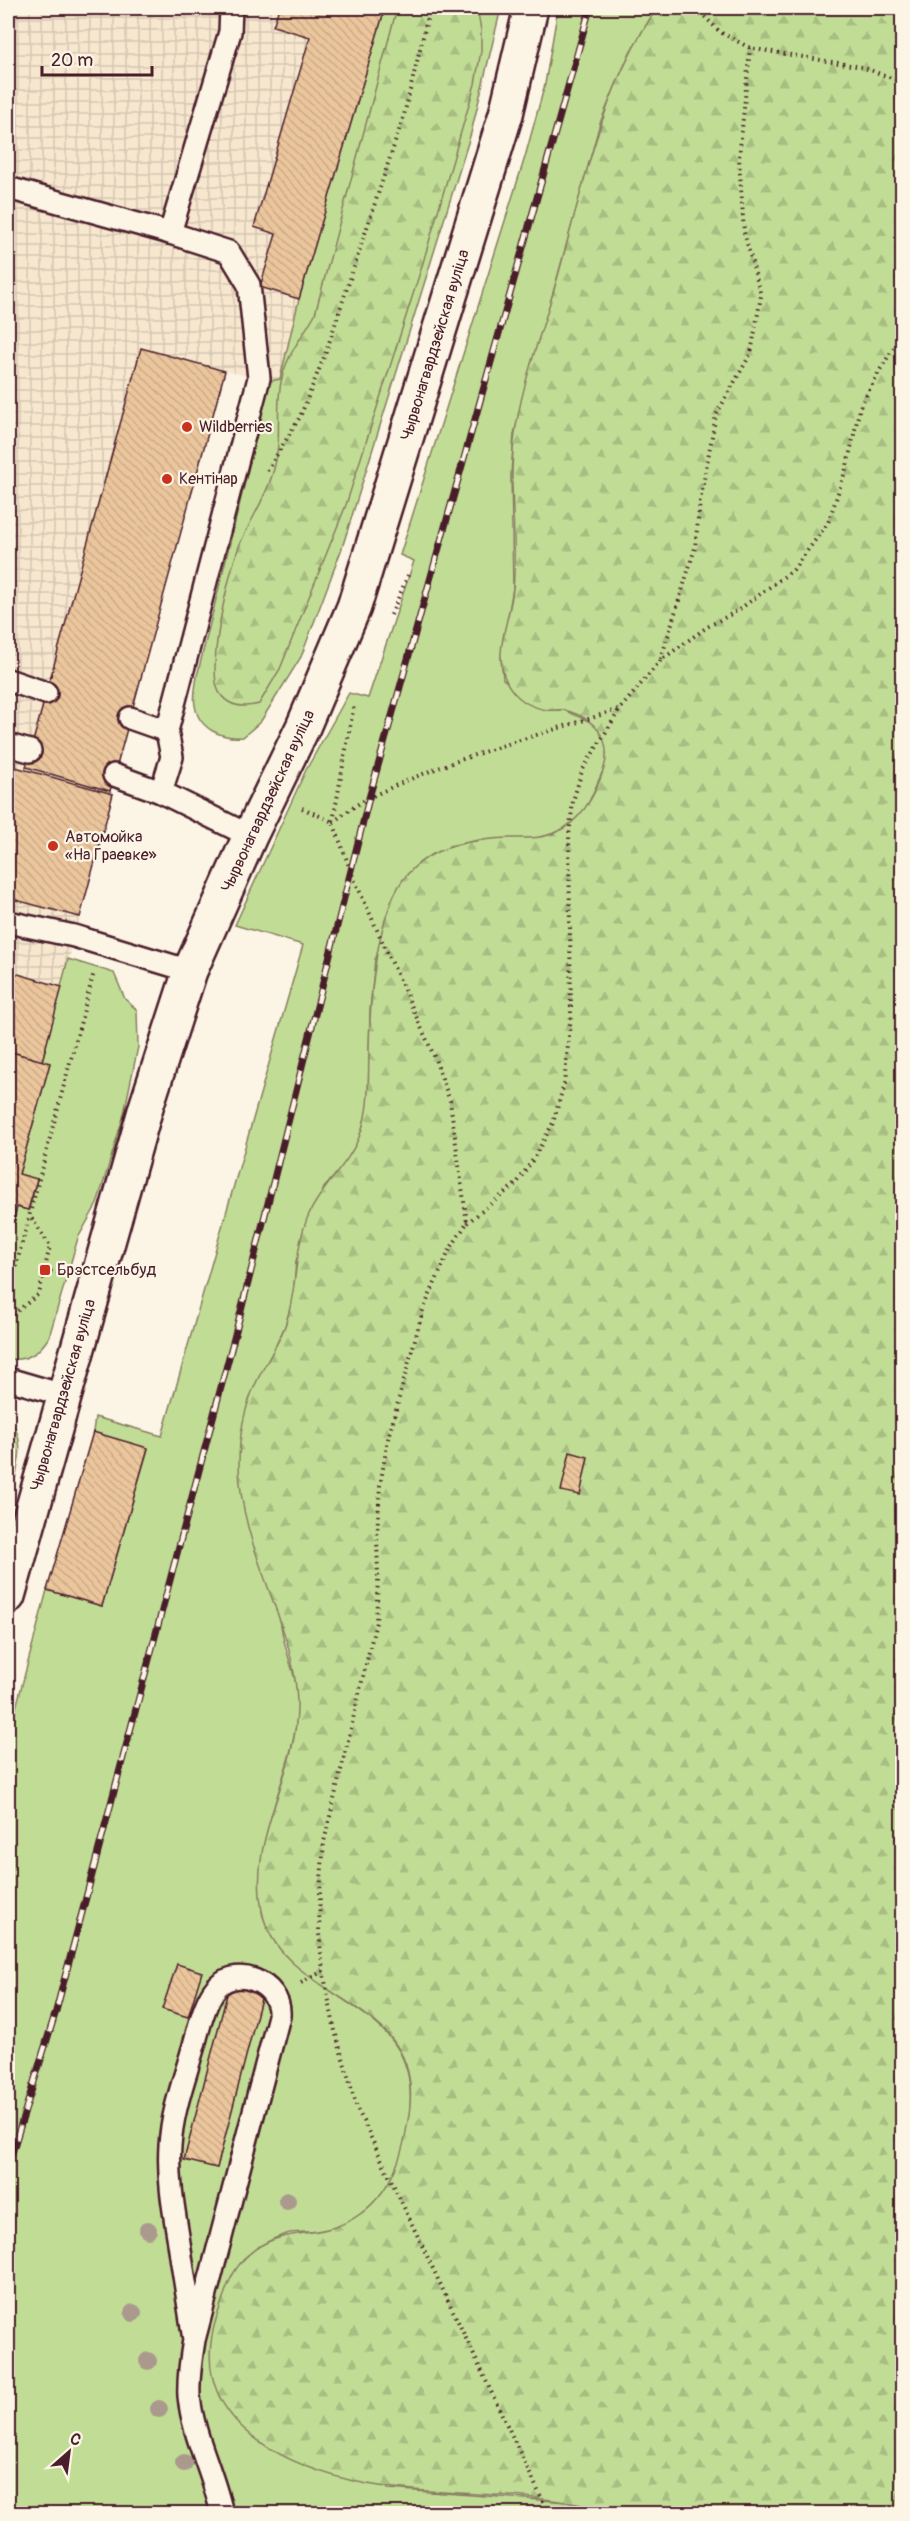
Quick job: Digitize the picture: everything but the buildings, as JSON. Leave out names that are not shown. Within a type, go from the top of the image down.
[{"type":"street","name":"Чырвонагвардзейская вуліца","points":[[8,1596],[146,1107],[190,971],[250,836],[303,728],[354,607],[506,114],[531,8]]},
{"type":"lane","points":[[170,233],[230,32],[231,8]]},
{"type":"lane","points":[[8,188],[170,233],[229,252],[249,285],[260,378],[167,731],[172,757],[161,792]]},
{"type":"lane","points":[[8,680],[46,693]]},
{"type":"lane","points":[[130,718],[167,731]]},
{"type":"lane","points":[[8,745],[30,751]]},
{"type":"lane","points":[[114,775],[161,792],[250,836]]},
{"type":"lane","points":[[8,922],[101,945],[190,971]]},
{"type":"lane","points":[[8,1379],[63,1395]]},
{"type":"lane","points":[[194,2340],[171,2194],[169,2168],[173,2123],[208,2000],[220,1983],[229,1978],[241,1977],[262,1983],[271,1990],[280,2006],[194,2340],[189,2396],[195,2426],[218,2493],[222,2514]]},
{"type":"path","points":[[227,507],[261,480],[300,417],[326,352],[404,115],[430,8]]},
{"type":"path","points":[[696,8],[720,32],[750,48],[862,67],[903,82]]},
{"type":"path","points":[[661,660],[695,548],[700,501],[716,415],[751,353],[761,296],[744,232],[740,158],[750,48]]},
{"type":"path","points":[[549,2514],[357,2108],[335,2031],[323,1971],[319,1934],[324,1842],[376,1622],[377,1525],[380,1486],[388,1439],[423,1310],[450,1249],[466,1223],[517,1183],[553,1123],[564,1084],[571,1016],[569,835],[573,801],[582,771],[620,709],[661,660],[707,627],[737,611],[793,570],[828,523],[847,466],[860,407],[903,334]]},
{"type":"path","points":[[389,621],[408,575]]},
{"type":"path","points":[[354,704],[333,822],[351,872],[434,1056],[450,1101],[466,1223]]},
{"type":"path","points":[[333,822],[369,798],[429,772],[620,709]]},
{"type":"path","points":[[271,794],[333,822]]},
{"type":"path","points":[[8,1296],[101,945]]},
{"type":"path","points":[[8,1318],[39,1294],[50,1246],[30,1216]]},
{"type":"shaded area","points":[[8,8],[385,8],[299,299],[280,380],[270,381],[225,371],[110,790],[113,794],[42,1060],[50,1063],[19,1174],[37,1179],[28,1210],[8,1241]]},
{"type":"green space","points":[[385,8],[501,8],[471,133],[342,548],[301,657],[261,721],[243,737],[227,736],[212,731],[197,713],[194,698],[197,676],[270,381],[280,379],[299,299]]},
{"type":"green space","points":[[397,8],[477,8],[481,30],[481,51],[475,84],[422,266],[346,505],[280,669],[259,704],[237,705],[223,697],[216,680],[217,641],[225,596],[240,544],[263,498],[274,469],[278,445],[280,386],[283,374],[293,351],[315,314]]},
{"type":"green space","points":[[558,8],[657,8],[630,52],[600,123],[514,434],[511,474],[513,588],[501,656],[503,679],[546,710],[564,710],[593,723],[607,741],[606,764],[585,811],[564,830],[539,838],[479,840],[449,846],[375,959],[370,1010],[368,1108],[359,1140],[344,1165],[324,1188],[296,1261],[293,1298],[285,1326],[271,1356],[280,1614],[297,1688],[298,1709],[295,1733],[263,1850],[260,1874],[262,1914],[285,1952],[310,1976],[364,2014],[387,2035],[404,2061],[411,2095],[405,2142],[400,2157],[387,2185],[368,2208],[356,2217],[327,2230],[290,2233],[277,2237],[243,2259],[388,2489],[568,2502],[613,2513],[37,2514],[8,2509],[8,1738],[47,1590],[102,1606],[148,1449],[93,1432],[95,1417],[162,1436],[303,945],[235,925],[306,770],[349,693],[368,698],[414,561],[400,555],[525,157],[545,84]]},
{"type":"green space","points":[[657,8],[902,8],[902,2513],[613,2513],[538,2498],[432,2492],[353,2481],[293,2461],[266,2446],[243,2428],[225,2406],[213,2380],[210,2350],[222,2301],[239,2264],[255,2249],[266,2243],[288,2236],[335,2227],[365,2211],[386,2187],[404,2143],[410,2102],[410,2083],[399,2050],[383,2029],[361,2011],[312,1979],[290,1961],[273,1939],[262,1911],[259,1883],[261,1856],[290,1754],[297,1702],[294,1672],[287,1643],[257,1556],[241,1496],[240,1444],[251,1394],[285,1326],[292,1298],[300,1242],[309,1214],[321,1193],[350,1154],[364,1122],[368,1092],[370,1014],[376,958],[384,922],[398,887],[409,872],[437,852],[490,839],[539,837],[566,827],[587,805],[604,768],[606,747],[598,730],[574,713],[536,707],[519,698],[507,683],[501,664],[514,571],[512,460],[517,421],[526,381],[596,141],[621,72]]},
{"type":"green space","points":[[68,959],[114,973],[125,999],[137,1010],[138,1047],[123,1118],[97,1204],[78,1238],[49,1337],[32,1355],[21,1359],[8,1359],[8,1241],[17,1207],[29,1210],[37,1180],[19,1174],[50,1063],[42,1061]]},
{"type":"green space","points":[[8,1418],[19,1438],[20,1449],[17,1472],[8,1506]]},
{"type":"railway","points":[[8,2166],[56,2011],[238,1323],[369,798],[590,8]]},
{"type":"place","name":"Wildberries","points":[[187,427]]},
{"type":"place","name":"Кентінар","points":[[167,479]]},
{"type":"place","name":"Автомойка «На Граевке»","points":[[53,846]]},
{"type":"place","name":"Брэстсельбуд","points":[[45,1270]]}]
